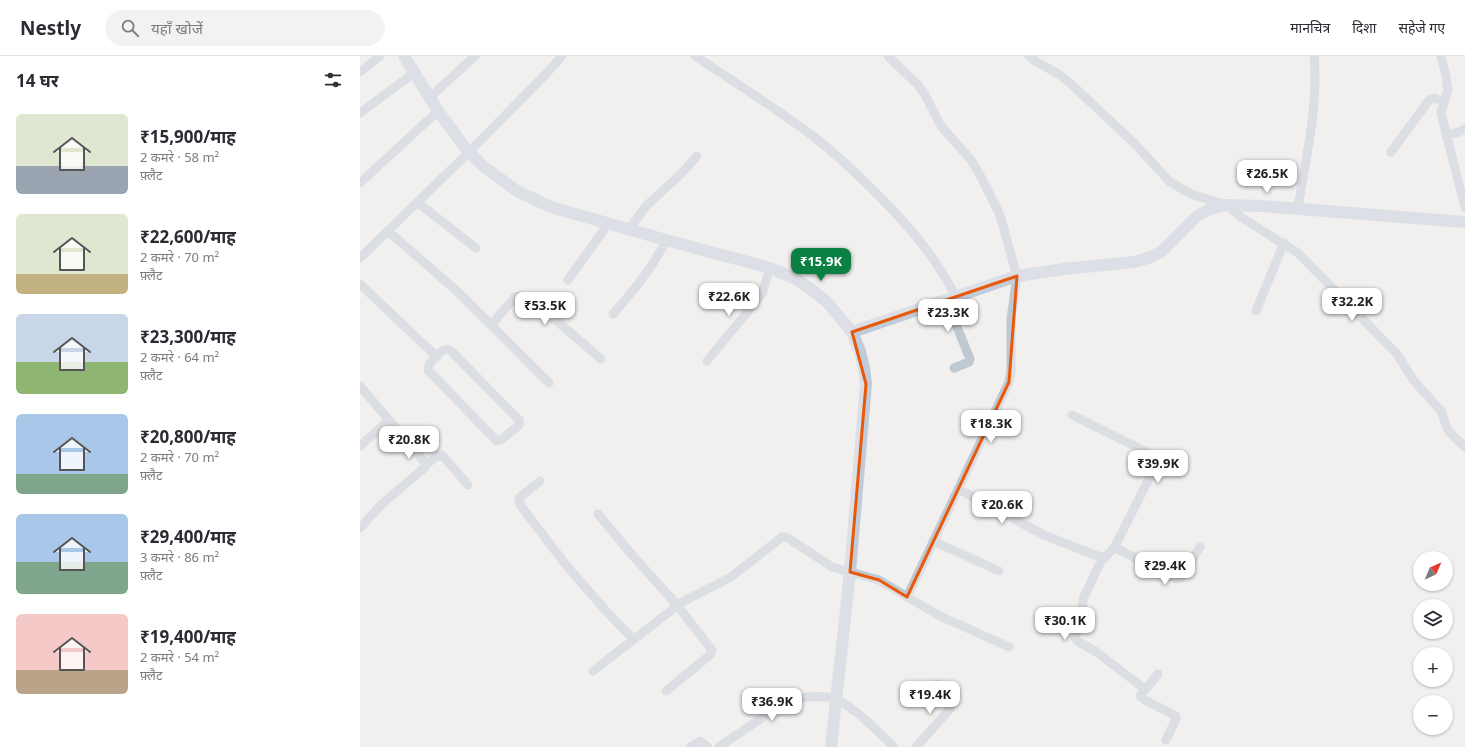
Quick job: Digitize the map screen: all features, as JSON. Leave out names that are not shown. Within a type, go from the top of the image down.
[{"type":"street","points":[[360,72],[380,56]]},
{"type":"street","points":[[404,56],[409,76],[429,98],[432,116],[463,158],[484,167],[517,191],[551,207],[605,229],[629,229],[663,246],[768,275],[796,279],[827,302],[852,332],[860,351],[866,384],[831,698],[831,747]]},
{"type":"street","points":[[429,98],[475,56]]},
{"type":"street","points":[[360,258],[463,158],[562,56]]},
{"type":"street","points":[[695,56],[810,134],[854,171],[895,212],[927,248],[946,277],[970,360],[969,362],[954,368]]},
{"type":"street","points":[[888,56],[918,85],[924,93],[941,126],[977,169],[1000,215],[1017,276],[1011,319],[1010,379],[907,597]]},
{"type":"street","points":[[1030,56],[1035,61],[1057,73],[1070,83],[1135,144],[1170,182],[1191,194],[1227,205],[1465,222]]},
{"type":"street","points":[[1298,209],[1314,114],[1316,74],[1314,56]]},
{"type":"street","points":[[1443,58],[1448,90],[1440,113],[1465,208]]},
{"type":"street","points":[[360,113],[409,76]]},
{"type":"street","points":[[1391,152],[1426,102],[1432,98],[1444,102]]},
{"type":"street","points":[[360,183],[432,116]]},
{"type":"street","points":[[1446,135],[1459,132],[1465,128]]},
{"type":"street","points":[[629,229],[646,206],[682,173],[696,156]]},
{"type":"street","points":[[418,202],[476,248]]},
{"type":"street","points":[[852,332],[1017,276],[1088,266],[1134,262],[1151,258],[1162,251],[1197,216],[1212,208],[1227,205]]},
{"type":"street","points":[[1227,205],[1240,217],[1298,252],[1310,264],[1397,354],[1414,381],[1440,411],[1451,434],[1465,447]]},
{"type":"street","points":[[568,280],[605,229]]},
{"type":"street","points":[[388,231],[458,292],[549,383]]},
{"type":"street","points":[[1256,311],[1284,243]]},
{"type":"street","points":[[613,314],[640,283],[663,246]]},
{"type":"street","points":[[707,361],[758,298],[768,275]]},
{"type":"street","points":[[360,284],[437,357]]},
{"type":"street","points":[[491,325],[515,297],[522,296],[558,322],[601,359]]},
{"type":"street","points":[[445,350],[451,352],[517,417],[520,422],[519,425],[501,440],[497,441],[431,373],[428,366],[437,357],[445,350]]},
{"type":"street","points":[[360,386],[388,421],[424,461],[425,466]]},
{"type":"street","points":[[1072,415],[1151,454],[1156,458],[1156,465],[1114,547],[1108,555],[1103,558],[1084,597],[1075,638],[1095,651],[1145,689]]},
{"type":"street","points":[[360,446],[388,421]]},
{"type":"street","points":[[360,528],[382,504],[439,455],[442,455],[468,485]]},
{"type":"street","points":[[540,482],[519,498],[521,506],[566,565],[633,639]]},
{"type":"street","points":[[958,489],[1056,541],[1103,558]]},
{"type":"street","points":[[598,514],[632,556],[677,605],[711,647],[712,652],[666,691]]},
{"type":"street","points":[[593,671],[677,605],[700,592],[727,580],[782,537],[786,537],[832,567],[879,580],[938,614],[1009,647]]},
{"type":"street","points":[[933,541],[999,571]]},
{"type":"street","points":[[1114,547],[1176,579],[1181,577],[1200,547]]},
{"type":"street","points":[[1158,674],[1140,695],[1141,697],[1176,716],[1166,740]]},
{"type":"street","points":[[916,747],[951,708],[952,700],[937,684]]},
{"type":"street","points":[[719,747],[761,717],[790,699],[831,698],[849,706],[894,747]]},
{"type":"street","points":[[690,747],[700,741],[708,747]]},
{"type":"highlighted area","points":[[1017,276],[1009,382],[907,597],[879,580],[850,572],[866,384],[852,332]]}]
